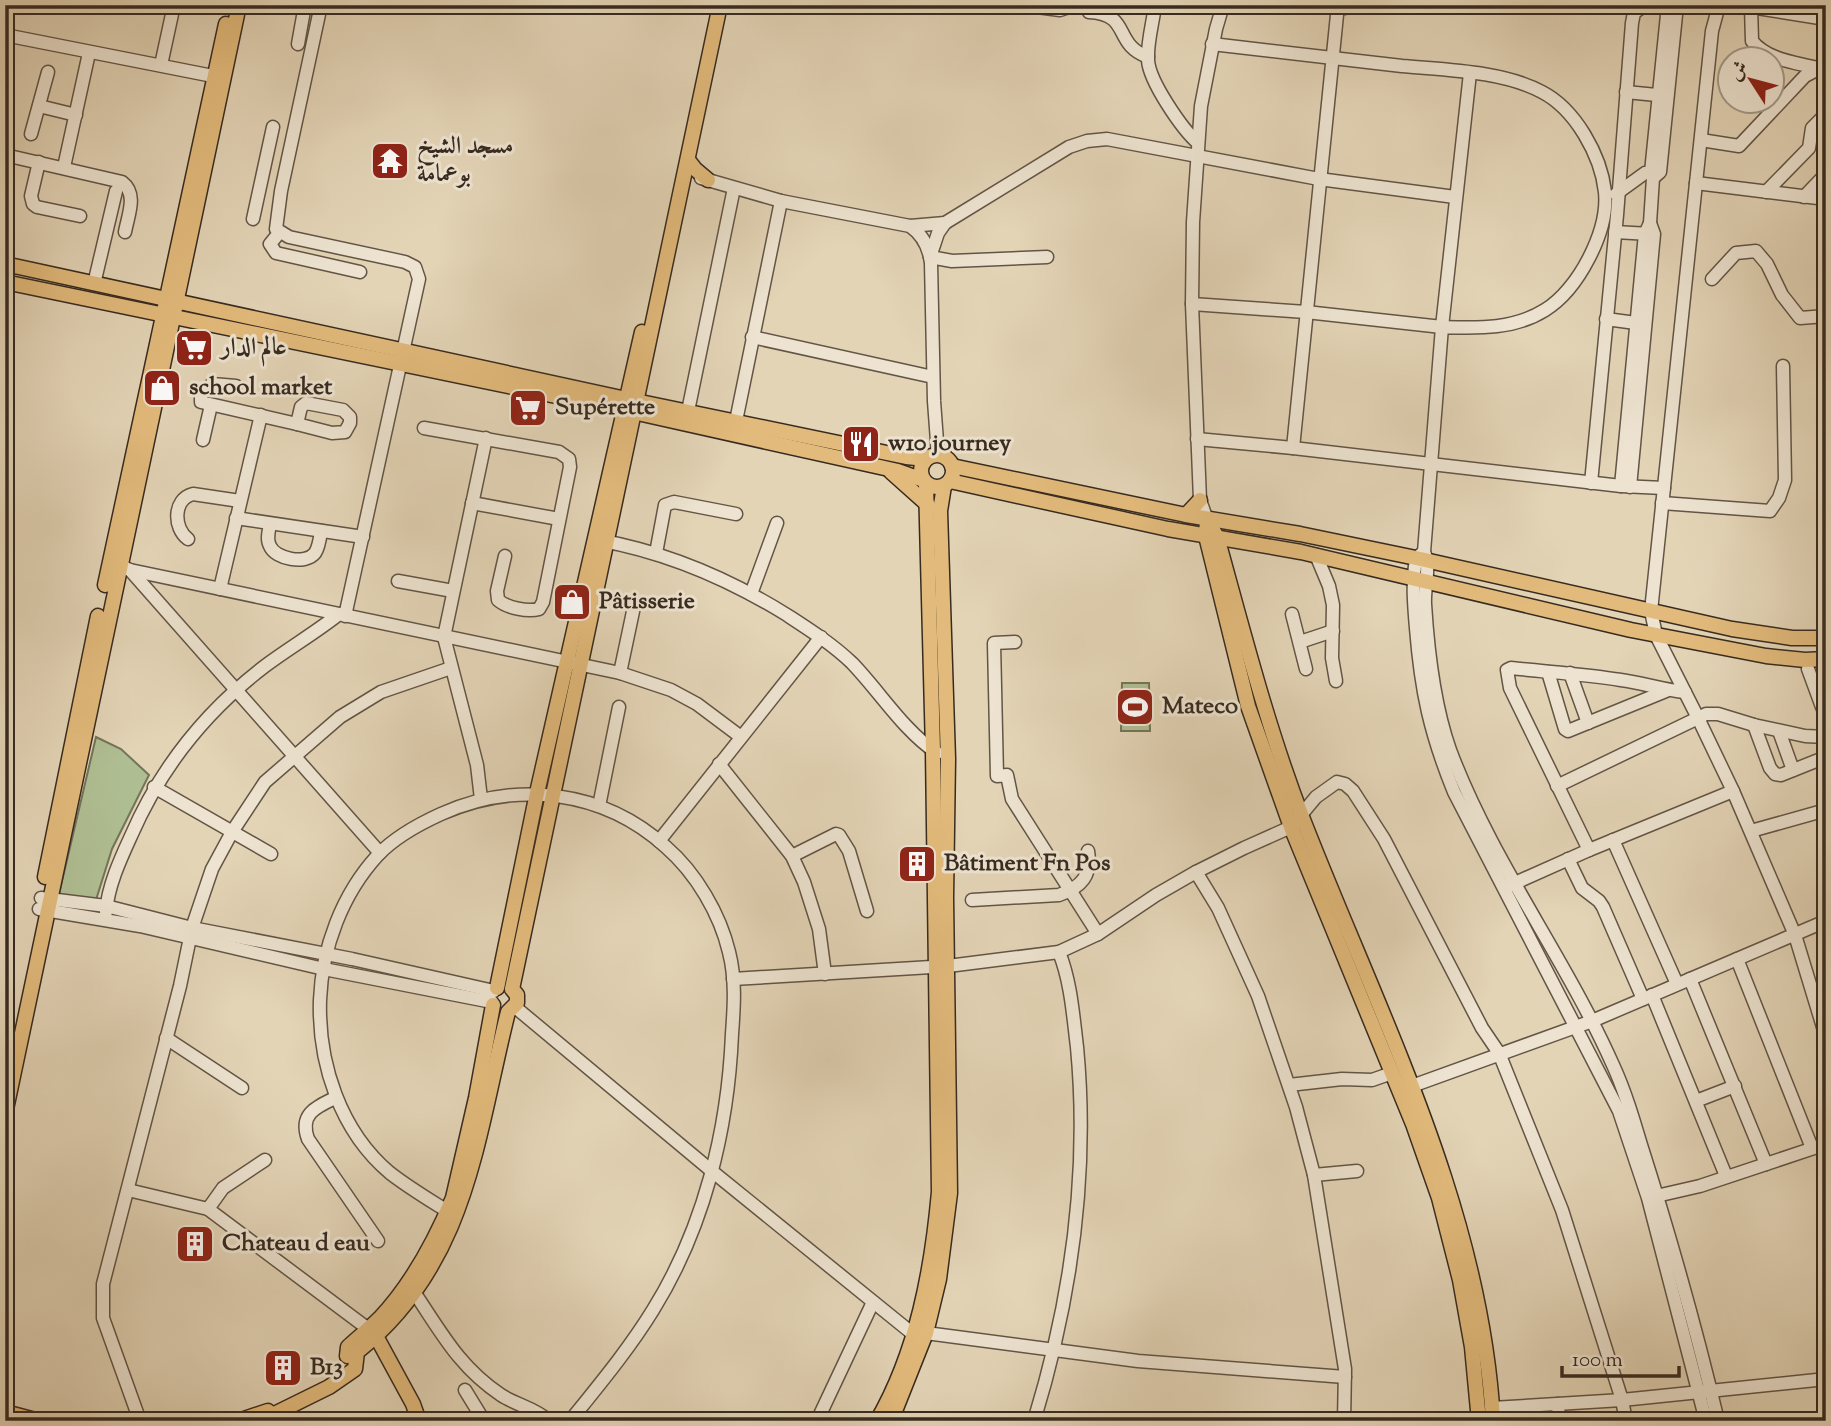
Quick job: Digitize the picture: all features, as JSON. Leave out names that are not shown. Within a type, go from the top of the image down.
[{"type":"main road","points":[[219,77],[230,5]]},
{"type":"main road","points":[[5,1067],[95,691],[100,632],[119,566],[167,316],[219,77],[239,5]]},
{"type":"main road","points":[[684,169],[712,5]]},
{"type":"main road","points":[[511,1009],[497,1010],[498,995],[553,794],[575,663],[601,540],[720,5]]},
{"type":"main road","points":[[684,169],[695,169],[708,180]]},
{"type":"main road","points":[[5,264],[171,300],[403,358]]},
{"type":"main road","points":[[5,282],[167,316],[403,358],[631,406],[885,468],[934,487],[948,478],[1300,534],[1423,557],[1732,629],[1792,638],[1826,638]]},
{"type":"main road","points":[[631,406],[688,411],[906,457],[947,458],[948,478],[934,506],[933,751],[950,1193],[939,1279],[891,1421]]},
{"type":"main road","points":[[932,457],[920,471],[934,506],[948,759],[942,966]]},
{"type":"main road","points":[[885,468],[934,506]]},
{"type":"main road","points":[[948,478],[1211,537],[1316,555],[1656,635],[1766,656],[1826,659]]},
{"type":"main road","points":[[934,506],[969,484]]},
{"type":"main road","points":[[1186,516],[1200,500]]},
{"type":"main road","points":[[1208,520],[1248,706],[1291,827],[1468,1252],[1479,1304],[1492,1414]]},
{"type":"main road","points":[[1211,537],[1301,814],[1412,1087],[1440,1182],[1460,1280],[1472,1347],[1479,1421]]},
{"type":"main road","points":[[238,1421],[270,1410],[346,1367],[348,1347],[372,1332],[431,1247],[458,1177],[498,995],[537,793],[575,663]]},
{"type":"main road","points":[[5,1114],[45,904]]},
{"type":"main road","points":[[260,1421],[329,1387],[355,1369],[356,1352],[372,1332],[414,1292],[439,1252],[461,1203],[478,1146],[511,1009],[517,999],[498,995]]},
{"type":"main road","points":[[372,1332],[414,1404],[427,1421]]},
{"type":"main road","points":[[877,1421],[919,1334]]},
{"type":"main road","points":[[414,1404],[419,1421]]},
{"type":"main road","points":[[5,1412],[38,1421]]},
{"type":"street","points":[[161,65],[174,5]]},
{"type":"street","points":[[298,44],[305,5]]},
{"type":"street","points":[[106,912],[123,854],[154,787],[201,726],[235,691],[263,667],[342,615],[363,537],[419,279],[415,267],[399,260],[289,237],[279,233],[276,225],[321,5]]},
{"type":"street","points":[[1022,5],[1060,10],[1074,5]]},
{"type":"street","points":[[1090,5],[1089,12],[1102,12],[1112,17],[1131,48],[1148,57]]},
{"type":"street","points":[[1155,5],[1148,57],[1152,76],[1198,150]]},
{"type":"street","points":[[1293,448],[1338,7],[1361,5]]},
{"type":"street","points":[[1591,483],[1615,232],[1610,214],[1611,194],[1626,92],[1633,13],[1645,5]]},
{"type":"street","points":[[1626,487],[1663,96],[1668,5]]},
{"type":"street","points":[[1663,96],[1677,5]]},
{"type":"street","points":[[1825,1031],[1795,935],[1733,791],[1656,635],[1651,611],[1712,32],[1719,5],[1751,7],[1826,19]]},
{"type":"street","points":[[1751,7],[1752,41],[1760,51],[1821,67]]},
{"type":"street","points":[[1208,520],[1200,500],[1192,304],[1201,106],[1220,8]]},
{"type":"street","points":[[5,35],[219,77]]},
{"type":"street","points":[[1212,44],[1470,73],[1519,83],[1542,92],[1560,104],[1582,132],[1611,194]]},
{"type":"street","points":[[64,167],[89,53]]},
{"type":"street","points":[[1701,140],[1739,146],[1805,76],[1821,67]]},
{"type":"street","points":[[31,134],[48,72]]},
{"type":"street","points":[[1470,73],[1455,197],[1419,581],[1419,671],[1435,745],[1454,792],[1508,886],[1592,1021],[1614,1066],[1631,1110],[1705,1391],[1718,1421]]},
{"type":"street","points":[[1626,92],[1663,96]]},
{"type":"street","points":[[39,106],[76,115]]},
{"type":"street","points":[[1766,192],[1809,148],[1812,128],[1826,114]]},
{"type":"street","points":[[253,219],[272,127]]},
{"type":"street","points":[[930,257],[938,233],[946,223],[1060,152],[1087,141],[1117,140],[1198,150],[1319,179],[1455,197]]},
{"type":"street","points":[[5,155],[126,184],[132,196],[125,232]]},
{"type":"street","points":[[39,162],[31,196],[33,204],[39,208],[80,216]]},
{"type":"street","points":[[264,171],[285,174]]},
{"type":"street","points":[[1611,194],[1645,173],[1655,174]]},
{"type":"street","points":[[1804,197],[1826,174]]},
{"type":"street","points":[[708,180],[781,201],[910,226],[946,223]]},
{"type":"street","points":[[1696,183],[1826,199]]},
{"type":"street","points":[[688,411],[734,188]]},
{"type":"street","points":[[94,284],[116,191]]},
{"type":"street","points":[[736,421],[781,201]]},
{"type":"street","points":[[1192,304],[1306,312],[1442,327],[1504,326],[1544,311],[1559,299],[1589,259],[1610,214]]},
{"type":"street","points":[[910,226],[925,241],[930,257],[932,457]]},
{"type":"street","points":[[1615,232],[1650,230]]},
{"type":"street","points":[[1626,487],[1636,323],[1650,230]]},
{"type":"street","points":[[279,233],[270,244],[276,253],[360,272]]},
{"type":"street","points":[[1712,279],[1736,253],[1756,251],[1767,264],[1782,295],[1800,318],[1826,316]]},
{"type":"street","points":[[930,257],[952,261],[1047,257]]},
{"type":"street","points":[[1606,319],[1636,323]]},
{"type":"street","points":[[752,337],[933,377]]},
{"type":"street","points":[[1662,503],[1770,511],[1779,498],[1785,480],[1783,366]]},
{"type":"street","points":[[236,386],[218,383],[206,388],[200,399],[203,404],[297,424]]},
{"type":"street","points":[[202,440],[211,405]]},
{"type":"street","points":[[220,589],[261,415]]},
{"type":"street","points":[[424,428],[567,455],[570,463],[543,602],[539,609],[507,605],[498,600],[505,556]]},
{"type":"street","points":[[481,799],[477,765],[444,637],[486,438]]},
{"type":"street","points":[[1197,439],[1626,487],[1664,488]]},
{"type":"street","points":[[188,539],[180,532],[177,522],[181,502],[186,496],[192,494],[240,501]]},
{"type":"street","points":[[472,503],[559,519]]},
{"type":"street","points":[[656,553],[667,503],[736,514]]},
{"type":"street","points":[[236,518],[363,537]]},
{"type":"street","points":[[751,594],[777,523]]},
{"type":"street","points":[[270,524],[268,540],[271,548],[277,554],[296,559],[308,559],[314,554],[321,531]]},
{"type":"street","points":[[601,540],[656,553],[702,570],[751,594],[821,637],[851,663],[933,751],[948,759]]},
{"type":"street","points":[[1316,555],[1329,586],[1333,605],[1332,658],[1336,681]]},
{"type":"street","points":[[119,566],[620,673],[671,690],[708,711],[741,737]]},
{"type":"street","points":[[119,566],[152,594],[380,853]]},
{"type":"street","points":[[152,594],[162,577]]},
{"type":"street","points":[[398,581],[453,591]]},
{"type":"street","points":[[620,673],[635,602]]},
{"type":"street","points":[[1292,614],[1306,669]]},
{"type":"street","points":[[1300,642],[1333,631]]},
{"type":"street","points":[[659,841],[821,637]]},
{"type":"street","points":[[1014,642],[994,643],[997,776],[1007,775],[1012,799],[1098,934]]},
{"type":"street","points":[[140,1421],[103,1318],[103,1284],[191,932],[212,869],[232,832],[265,782],[293,757],[341,717],[367,700],[405,682],[451,668]]},
{"type":"street","points":[[1589,850],[1535,742],[1506,674],[1511,668],[1570,673],[1632,681],[1666,691],[1685,692]]},
{"type":"street","points":[[1548,672],[1565,729],[1570,731],[1666,691]]},
{"type":"street","points":[[1570,673],[1588,723]]},
{"type":"street","points":[[1826,674],[1810,673],[1826,712]]},
{"type":"street","points":[[599,806],[619,707]]},
{"type":"street","points":[[1557,786],[1711,713],[1779,731],[1826,737]]},
{"type":"street","points":[[1754,725],[1772,772],[1782,775],[1823,758],[1811,737]]},
{"type":"street","points":[[1779,731],[1793,770]]},
{"type":"street","points":[[719,764],[792,856],[804,882],[819,929],[825,974]]},
{"type":"street","points":[[733,979],[942,966],[1059,952],[1098,934],[1196,872],[1291,827],[1316,797],[1337,782],[1345,784],[1353,791],[1384,839],[1482,1028],[1499,1053],[1562,1210],[1622,1400],[1626,1421]]},
{"type":"street","points":[[154,787],[271,854]]},
{"type":"street","points":[[1508,886],[1733,791]]},
{"type":"street","points":[[447,1211],[391,1173],[375,1158],[359,1139],[335,1098],[320,1038],[321,990],[334,929],[359,881],[380,853],[416,825],[481,799],[537,793],[553,794],[599,806],[642,828],[669,848],[696,882],[719,921],[730,955],[733,979],[731,1061],[713,1172],[684,1250],[654,1309],[615,1365],[570,1421]]},
{"type":"street","points":[[1751,831],[1826,810]]},
{"type":"street","points":[[792,856],[836,834],[839,835],[849,851],[867,911]]},
{"type":"street","points":[[1613,840],[1677,984]]},
{"type":"street","points":[[972,900],[1059,895],[1071,891],[1087,879],[1090,863],[1088,851]]},
{"type":"street","points":[[1568,859],[1582,888],[1603,907],[1696,1101],[1726,1176]]},
{"type":"street","points":[[1196,872],[1218,908],[1258,996],[1289,1085],[1314,1175],[1345,1377],[1344,1421]]},
{"type":"street","points":[[1508,886],[1575,1027],[1619,1111],[1653,1196]]},
{"type":"street","points":[[45,904],[106,912],[324,968],[498,995]]},
{"type":"street","points":[[1412,1087],[1592,1021],[1826,921]]},
{"type":"street","points":[[191,932],[327,954],[498,995]]},
{"type":"street","points":[[1034,1421],[1055,1350],[1078,1210],[1080,1084],[1073,1007],[1059,952]]},
{"type":"street","points":[[1737,959],[1812,1148]]},
{"type":"street","points":[[1690,979],[1766,1164]]},
{"type":"street","points":[[511,1009],[873,1302],[919,1334],[1138,1361],[1345,1377]]},
{"type":"street","points":[[166,1038],[242,1088]]},
{"type":"street","points":[[1289,1085],[1342,1079],[1372,1080],[1392,1073]]},
{"type":"street","points":[[1696,1101],[1734,1086]]},
{"type":"street","points":[[335,1098],[309,1114],[304,1129],[308,1139],[379,1241]]},
{"type":"street","points":[[1653,1196],[1700,1186],[1826,1144]]},
{"type":"street","points":[[208,1209],[222,1188],[265,1160]]},
{"type":"street","points":[[1314,1175],[1357,1171]]},
{"type":"street","points":[[128,1191],[208,1209],[372,1332]]},
{"type":"street","points":[[414,1292],[460,1361],[504,1397],[549,1421]]},
{"type":"street","points":[[817,1421],[873,1302]]},
{"type":"street","points":[[1492,1414],[1558,1404],[1826,1379]]},
{"type":"street","points":[[465,1390],[484,1421]]},
{"type":"street","points":[[1705,1391],[1706,1421]]},
{"type":"street","points":[[1558,1404],[1559,1421]]},
{"type":"green space","name":"Mateco","points":[[1122,683],[1149,683],[1150,731],[1121,731]]},
{"type":"green space","points":[[96,737],[121,749],[149,775],[112,849],[95,903],[59,894]]},
{"type":"place","name":"مسجد الشيخ بوعمامة","points":[[390,161]]},
{"type":"place","name":"عالم الدار","points":[[194,348]]},
{"type":"place","name":"school market","points":[[162,388]]},
{"type":"place","name":"Supérette","points":[[528,408]]},
{"type":"place","name":"w10 journey","points":[[861,444]]},
{"type":"place","name":"Pâtisserie","points":[[572,602]]},
{"type":"place","name":"Mateco","points":[[1135,707]]},
{"type":"place","name":"Bâtiment Fn Pos","points":[[917,864]]},
{"type":"place","name":"Chateau d eau","points":[[195,1244]]},
{"type":"place","name":"B13","points":[[283,1368]]}]
